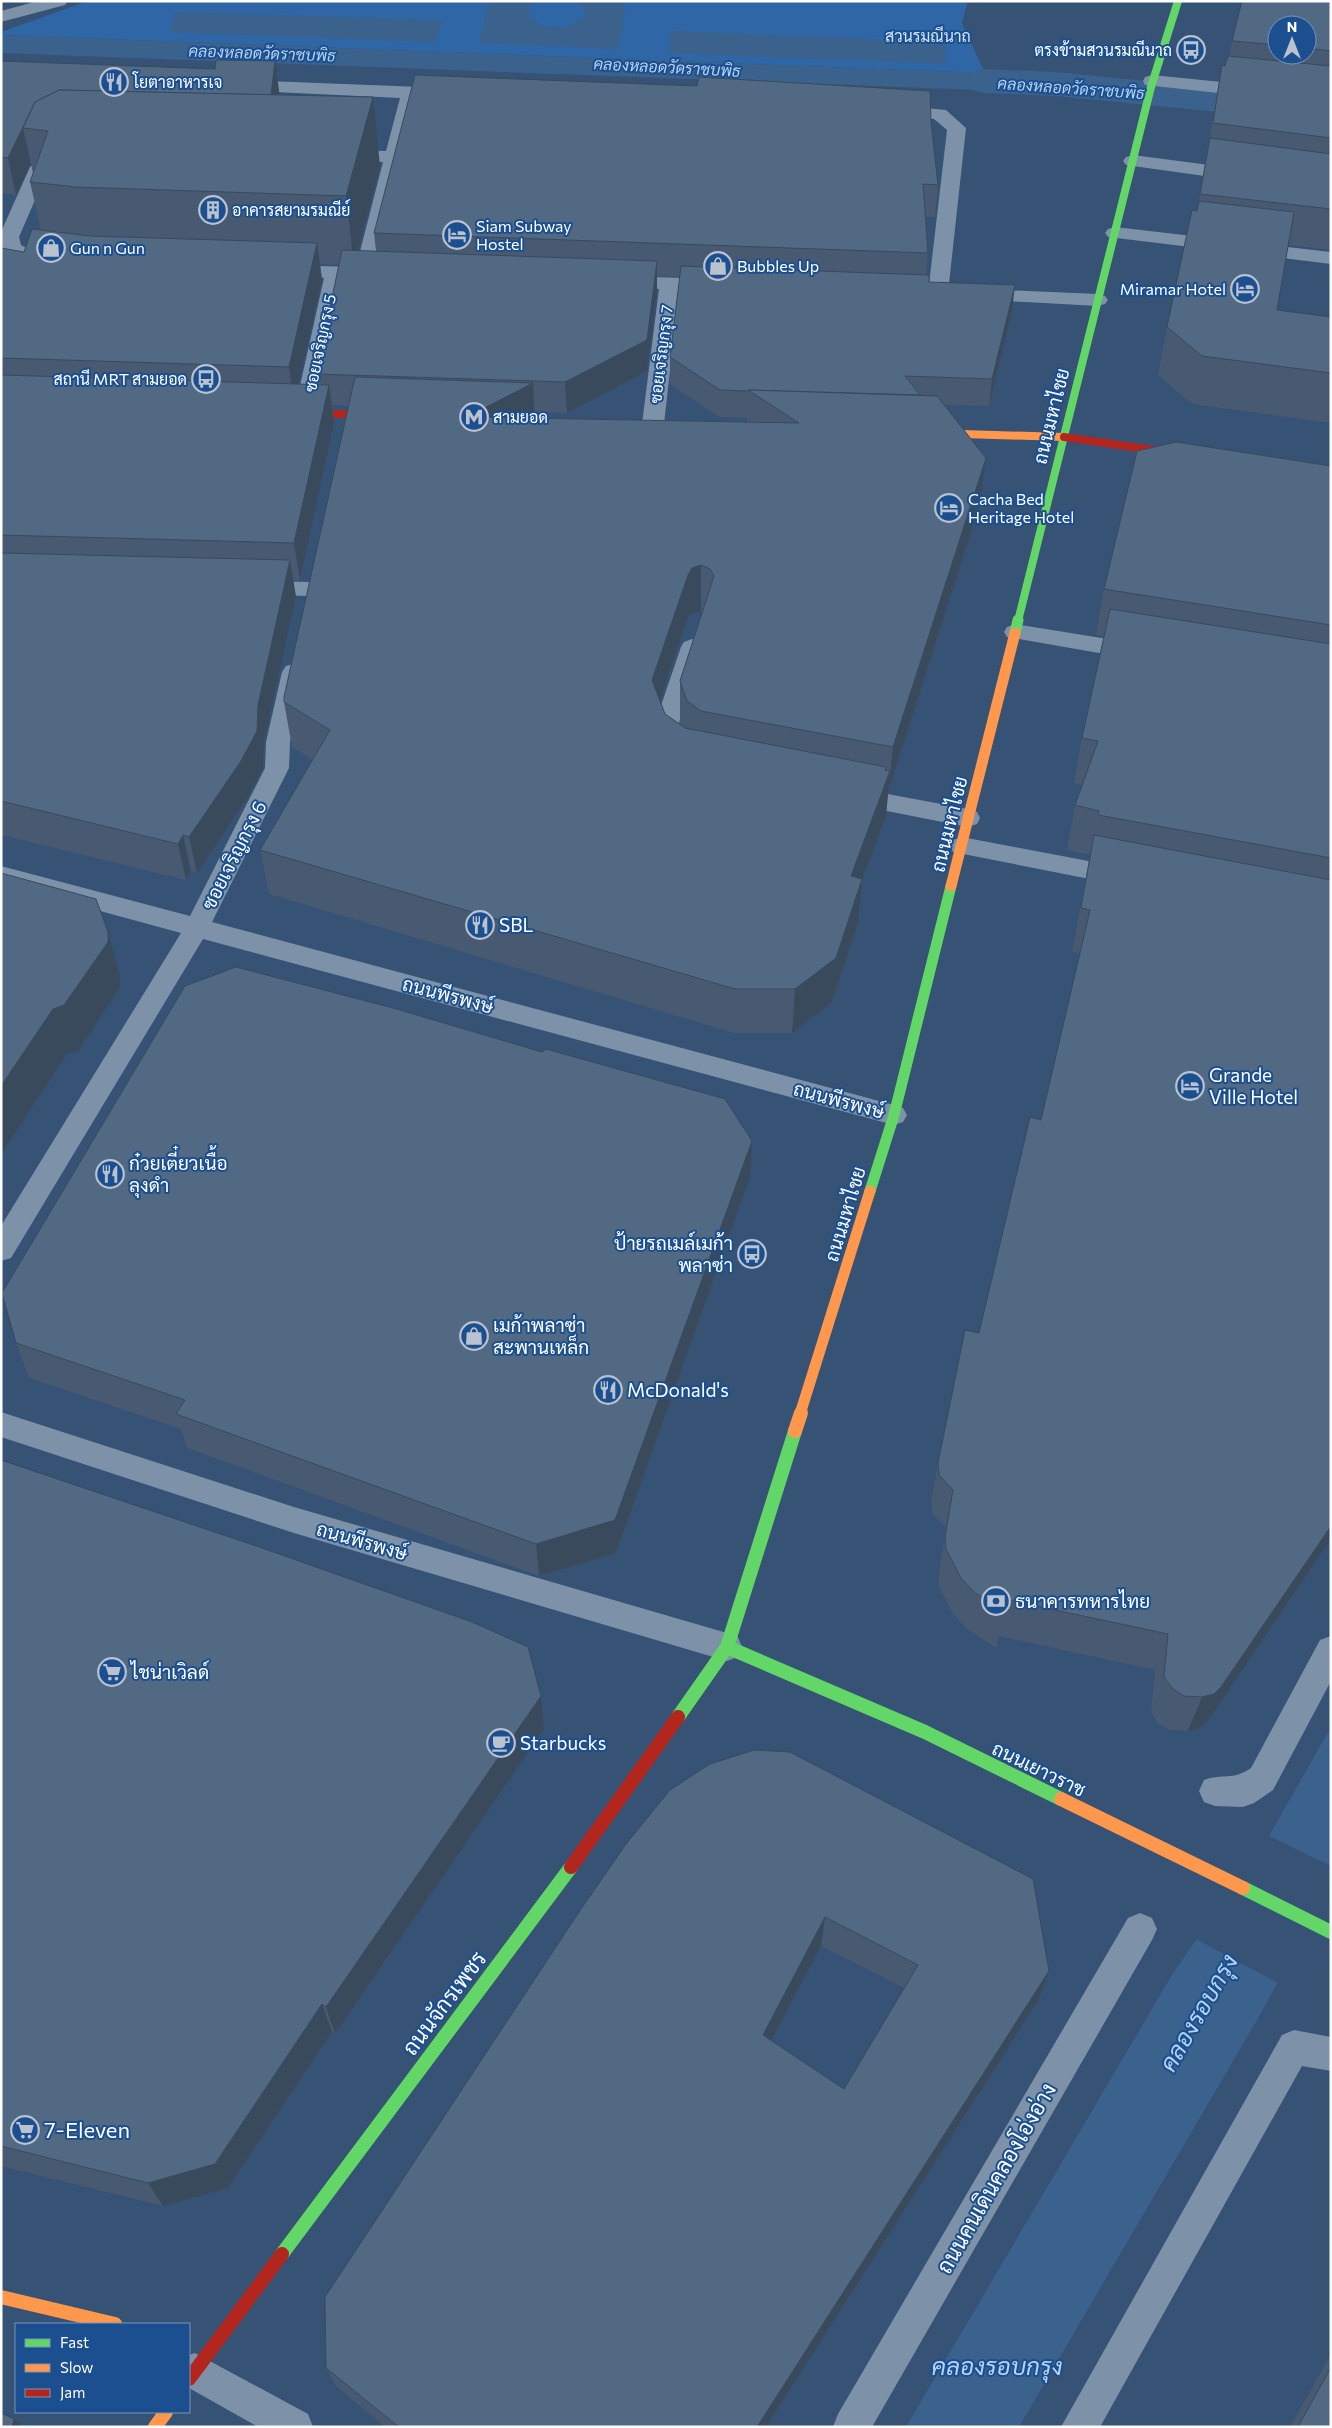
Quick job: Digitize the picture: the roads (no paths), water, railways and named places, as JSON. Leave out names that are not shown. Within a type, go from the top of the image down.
[{"type":"main road","name":"ถนนมหาไชย","points":[[727,1647],[894,1115],[1145,111],[1178,1]]},
{"type":"main road","points":[[295,413],[398,416]]},
{"type":"main road","points":[[918,433],[1064,437],[1193,456]]},
{"type":"main road","name":"ถนนเยาวราช","points":[[727,1647],[924,1732],[1331,1932]]},
{"type":"main road","name":"ถนนจักรเพชร","points":[[191,2372],[610,1814],[727,1647]]},
{"type":"main road","points":[[1,2297],[111,2323]]},
{"type":"main road","points":[[155,2427],[165,2413]]},
{"type":"street","points":[[1,17],[59,1]]},
{"type":"street","points":[[1152,84],[1331,99]]},
{"type":"street","points":[[222,86],[469,95]]},
{"type":"street","points":[[364,273],[410,94]]},
{"type":"street","points":[[880,110],[938,114],[957,128],[938,293]]},
{"type":"street","points":[[70,151],[40,167],[8,237],[12,248],[23,254],[73,262]]},
{"type":"street","points":[[325,156],[394,157]]},
{"type":"street","points":[[1133,162],[1255,177]]},
{"type":"street","points":[[1,201],[23,202]]},
{"type":"street","points":[[1115,233],[1331,258]]},
{"type":"street","points":[[267,270],[394,274]]},
{"type":"street","name":"ซอยเจริญกรุง 5","points":[[295,413],[335,272]]},
{"type":"street","points":[[601,281],[740,286]]},
{"type":"street","name":"ซอยเจริญกรุง 7","points":[[653,424],[670,284]]},
{"type":"street","points":[[918,292],[1098,300]]},
{"type":"street","points":[[344,437],[349,414]]},
{"type":"street","points":[[234,587],[312,589]]},
{"type":"street","points":[[693,765],[674,752],[666,726],[697,631]]},
{"type":"street","points":[[1015,632],[1163,655]]},
{"type":"street","name":"ซอยเจริญกรุง 6","points":[[1,1250],[198,928],[277,768],[278,742],[299,646]]},
{"type":"street","points":[[827,791],[968,818]]},
{"type":"street","points":[[962,846],[1146,881]]},
{"type":"street","name":"ถนนพีรพงษ์","points":[[1,875],[894,1115]]},
{"type":"street","name":"ถนนพีรพงษ์","points":[[1,1424],[294,1520],[727,1647]]},
{"type":"street","points":[[1215,1791],[1243,1792],[1262,1779],[1331,1650]]},
{"type":"street","name":"ถนนคนเดินคลองโอ่งอ่าง","points":[[851,2427],[1140,1929]]},
{"type":"street","points":[[1079,2427],[1294,2047],[1331,2054]]},
{"type":"street","points":[[191,2372],[295,2427]]},
{"type":"water","points":[[491,1],[538,1],[530,8],[528,12],[529,17],[542,25],[557,27],[573,24],[585,15],[585,10],[577,1],[623,1],[625,14],[618,49],[479,43]]},
{"type":"water","points":[[175,12],[442,20],[435,42],[170,32]]},
{"type":"water","points":[[671,31],[946,42],[945,64],[669,53]]},
{"type":"water","points":[[1,35],[1066,77],[1059,93],[1,53]]},
{"type":"water","name":"คลองรอบกรุง","points":[[1331,1727],[1331,1887],[1253,2027],[1019,2427],[906,2427],[1173,1973],[1269,1836]]},
{"type":"waterway","name":"คลองหลอดวัดราชบพิธ","points":[[983,81],[1056,84],[1331,111]]},
{"type":"place","name":"ตรงข้ามสวนรมณีนาถ","points":[[1191,50]]},
{"type":"place","name":"โยตาอาหารเจ","points":[[114,82]]},
{"type":"place","name":"อาคารสยามรมณีย์","points":[[213,210]]},
{"type":"place","name":"Siam Subway Hostel","points":[[457,235]]},
{"type":"place","name":"Gun n Gun","points":[[51,248]]},
{"type":"place","name":"Bubbles Up","points":[[718,266]]},
{"type":"place","name":"Miramar Hotel","points":[[1245,289]]},
{"type":"place","name":"สถานี MRT สามยอด","points":[[206,379]]},
{"type":"place","name":"สามยอด","points":[[474,417]]},
{"type":"place","name":"Cacha Bed Heritage Hotel","points":[[949,508]]},
{"type":"place","name":"SBL","points":[[480,925]]},
{"type":"place","name":"Grande Ville Hotel","points":[[1190,1086]]},
{"type":"place","name":"ก๋วยเตี๋ยวเนื้อ ลุงดำ","points":[[110,1174]]},
{"type":"place","name":"ป้ายรถเมล์เมก้า พลาซ่า","points":[[752,1254]]},
{"type":"place","name":"เมก้าพลาซ่า สะพานเหล็ก","points":[[474,1336]]},
{"type":"place","name":"McDonald's","points":[[608,1390]]},
{"type":"place","name":"ธนาคารทหารไทย","points":[[996,1601]]},
{"type":"place","name":"ไชน่าเวิลด์","points":[[112,1672]]},
{"type":"place","name":"Starbucks","points":[[501,1743]]},
{"type":"place","name":"7-Eleven","points":[[25,2130]]},
{"type":"park label","name":"สวนรมณีนาถ","points":[[928,36]]}]
